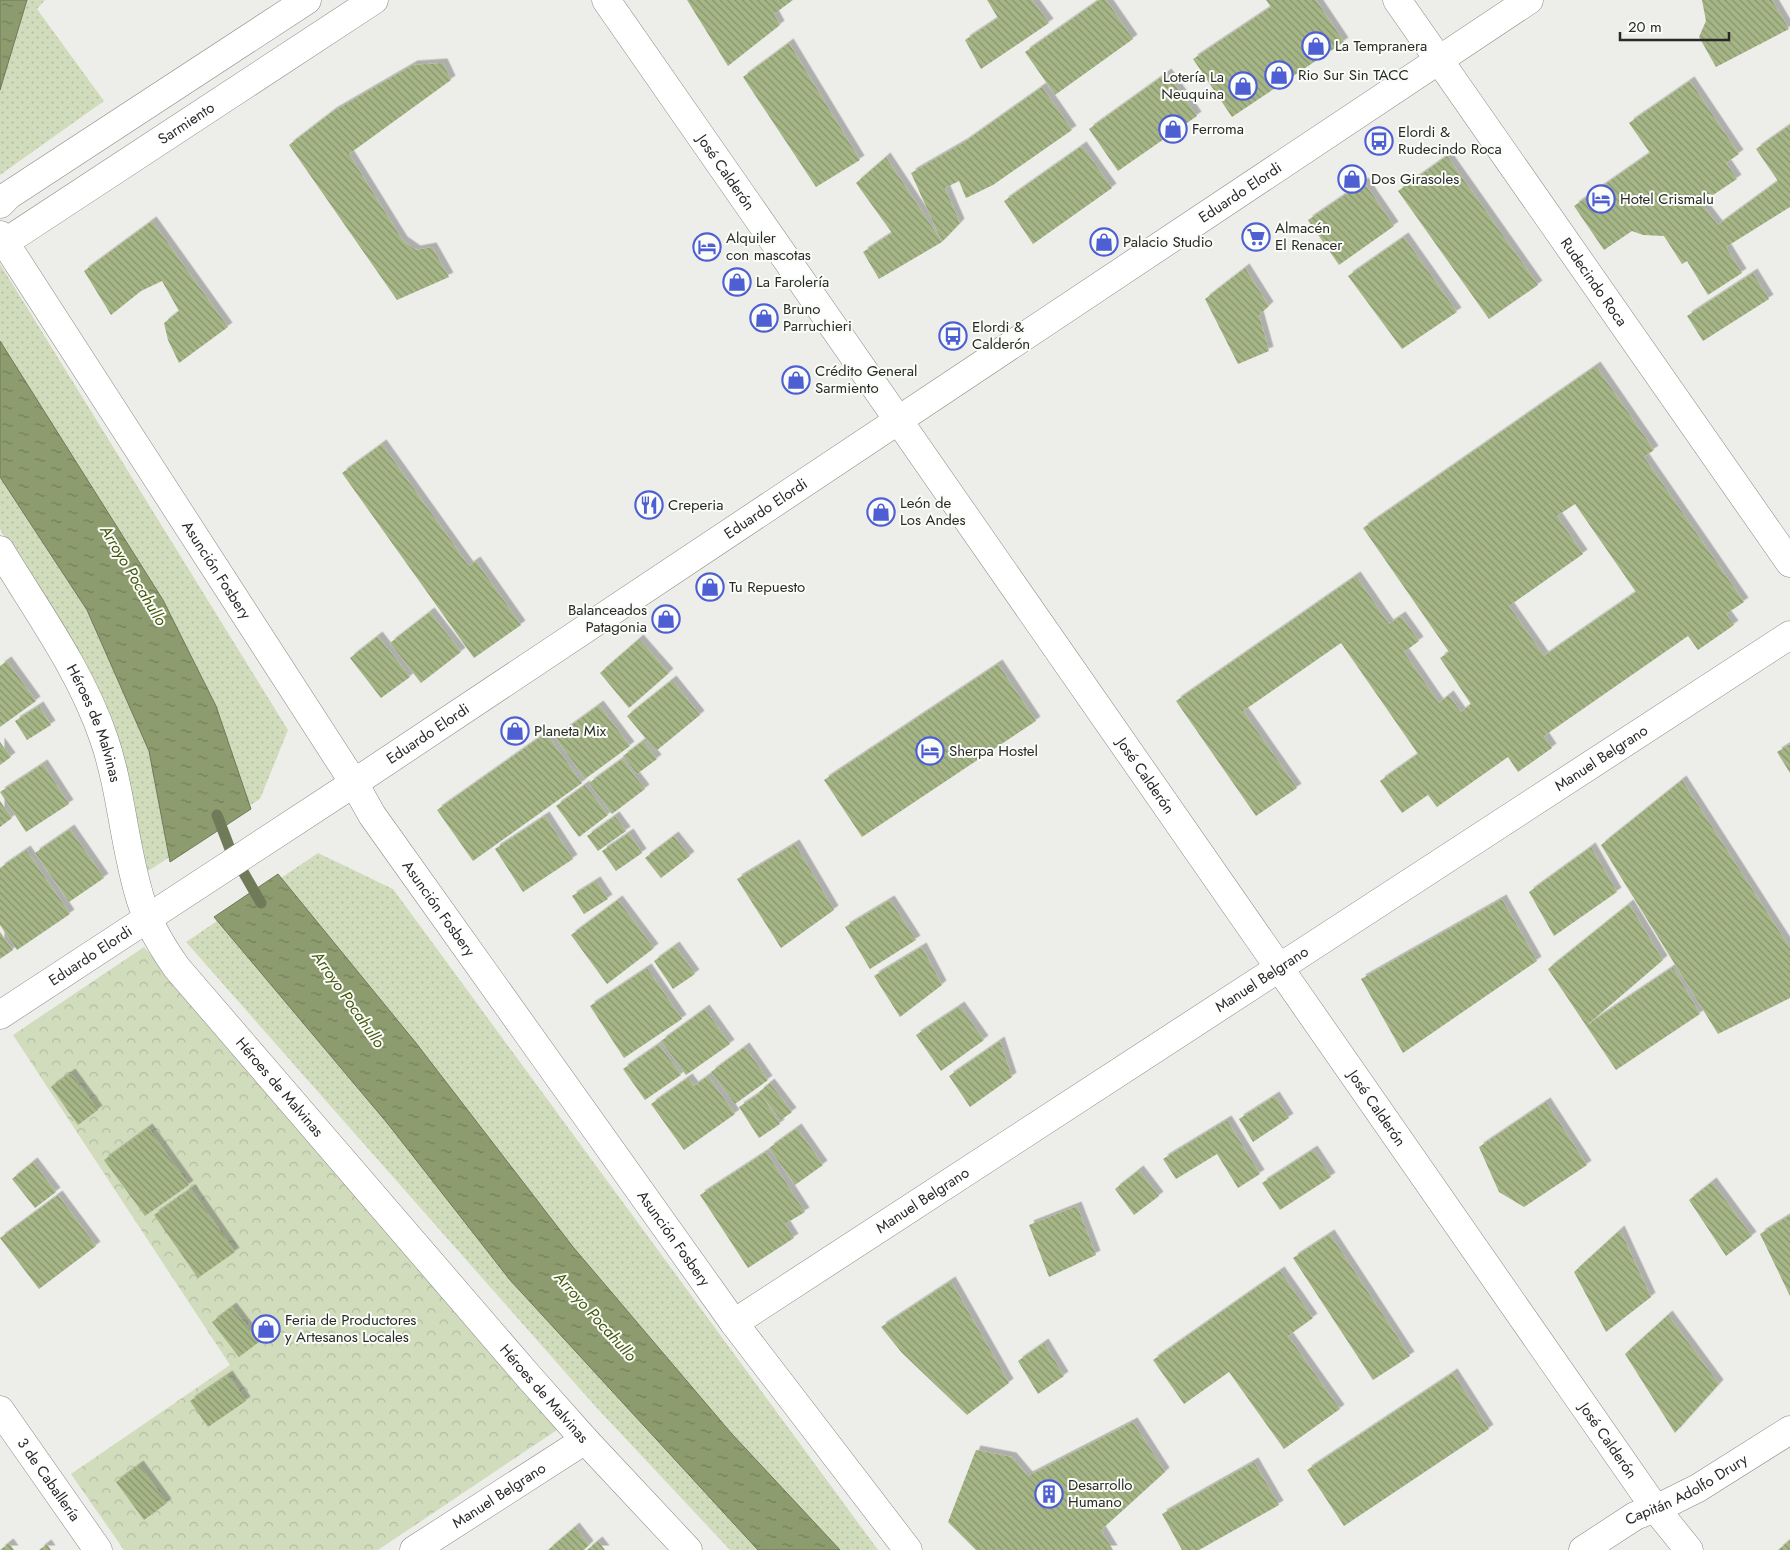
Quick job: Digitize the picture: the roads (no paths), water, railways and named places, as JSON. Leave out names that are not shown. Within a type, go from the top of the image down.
[{"type":"street","points":[[0,204],[8,195],[307,0]]},
{"type":"street","name":"Sarmiento","points":[[2,239],[374,0]]},
{"type":"street","name":"José Calderón","points":[[606,0],[1655,1508],[1689,1550]]},
{"type":"street","name":"Rudecindo Roca","points":[[1397,0],[1790,563]]},
{"type":"street","name":"Eduardo Elordi","points":[[0,1015],[354,783],[1529,0]]},
{"type":"street","name":"Asunción Fosbery","points":[[2,239],[391,842],[734,1323],[908,1550]]},
{"type":"street","name":"Héroes de Malvinas","points":[[0,550],[81,684],[100,729],[113,766],[133,868],[148,918],[166,952],[187,982],[585,1440],[688,1550]]},
{"type":"street","name":"Manuel Belgrano","points":[[734,1323],[1790,635]]},
{"type":"street","name":"3 de Caballería","points":[[0,1410],[98,1550]]},
{"type":"street","name":"Capitán Adolfo Drury","points":[[1583,1550],[1625,1521],[1698,1488],[1790,1430]]},
{"type":"street","name":"Manuel Belgrano","points":[[414,1550],[585,1440]]},
{"type":"water","points":[[0,0],[27,0],[0,90]]},
{"type":"water","points":[[0,341],[163,600],[216,706],[251,809],[170,862],[149,751],[87,610],[0,477]]},
{"type":"water","points":[[278,874],[416,1043],[573,1247],[731,1433],[840,1550],[758,1550],[510,1280],[388,1124],[214,917]]},
{"type":"waterway","name":"Arroyo Pocahullo","points":[[217,815],[230,849],[261,903]]},
{"type":"place","name":"La Tempranera","points":[[1316,46]]},
{"type":"place","name":"Rio Sur Sin TACC","points":[[1279,75]]},
{"type":"place","name":"Lotería La Neuquina","points":[[1243,86]]},
{"type":"place","name":"Ferroma","points":[[1173,129]]},
{"type":"place","name":"Elordi & Rudecindo Roca","points":[[1379,141]]},
{"type":"place","name":"Dos Girasoles","points":[[1352,179]]},
{"type":"place","name":"Hotel Crismalu","points":[[1601,199]]},
{"type":"place","name":"Almacén El Renacer","points":[[1256,237]]},
{"type":"place","name":"Palacio Studio","points":[[1104,242]]},
{"type":"place","name":"Alquiler con mascotas","points":[[707,247]]},
{"type":"place","name":"La Farolería","points":[[737,282]]},
{"type":"place","name":"Bruno Parruchieri","points":[[764,318]]},
{"type":"place","name":"Elordi & Calderón","points":[[953,336]]},
{"type":"place","name":"Crédito General Sarmiento","points":[[796,380]]},
{"type":"place","name":"Creperia","points":[[649,505]]},
{"type":"place","name":"León de Los Andes","points":[[881,512]]},
{"type":"place","name":"Tu Repuesto","points":[[710,587]]},
{"type":"place","name":"Balanceados Patagonia","points":[[666,619]]},
{"type":"place","name":"Planeta Mix","points":[[515,731]]},
{"type":"place","name":"Sherpa Hostel","points":[[930,751]]},
{"type":"place","name":"Feria de Productores y Artesanos Locales","points":[[266,1329]]},
{"type":"place","name":"Desarrollo Humano","points":[[1049,1494]]}]
